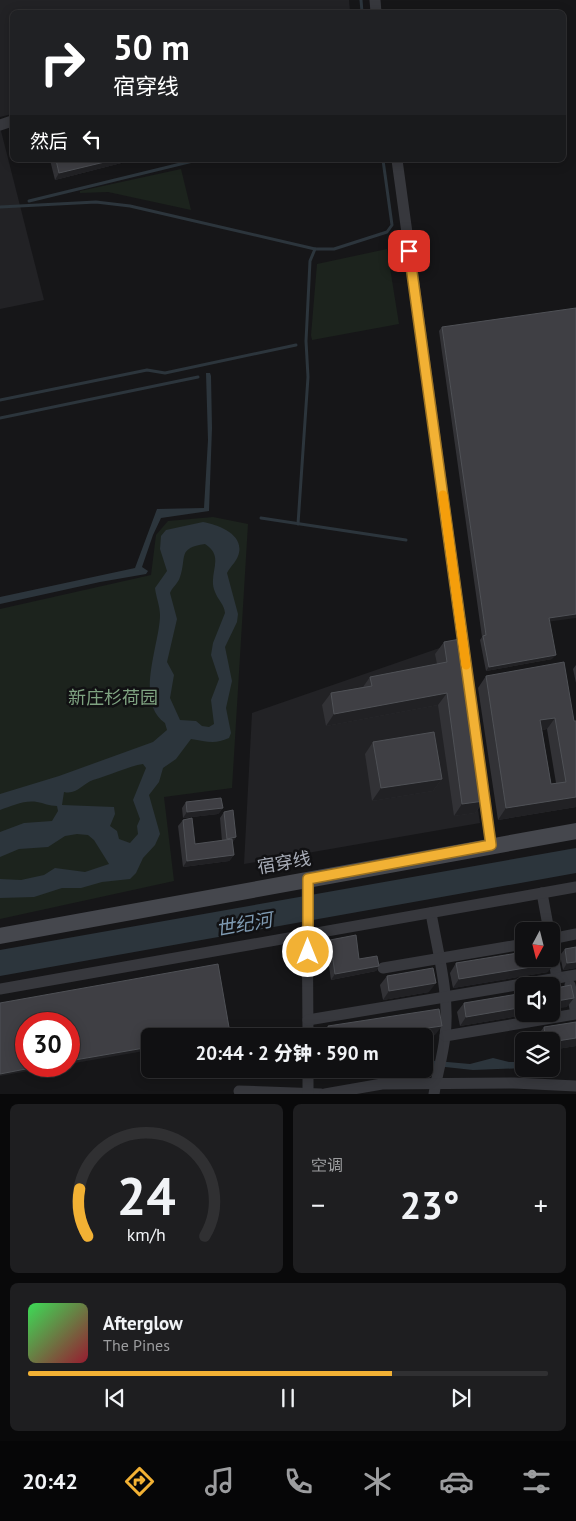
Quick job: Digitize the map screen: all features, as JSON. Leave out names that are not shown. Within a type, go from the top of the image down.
[{"type":"main road","name":"宿穿线","points":[[0,936],[308,884],[491,845],[576,831]]},
{"type":"street","points":[[397,162],[491,845]]},
{"type":"street","points":[[308,884],[308,1028]]},
{"type":"street","points":[[0,989],[542,893],[575,890]]},
{"type":"street","points":[[542,893],[547,922]]},
{"type":"street","points":[[431,913],[445,998],[446,1036],[435,1089]]},
{"type":"street","points":[[560,937],[576,934]]},
{"type":"street","points":[[383,968],[515,945]]},
{"type":"street","points":[[446,1036],[576,1013],[567,976],[560,962]]},
{"type":"street","points":[[308,1020],[567,976]]},
{"type":"street","points":[[308,1078],[308,1092]]},
{"type":"street","points":[[325,1094],[382,1084],[435,1089],[514,1083],[559,1089],[576,1086]]},
{"type":"street","points":[[239,1091],[308,1092],[321,1094]]},
{"type":"shaded area","points":[[0,0],[349,0],[350,10],[10,10],[10,114],[0,117]]},
{"type":"shaded area","points":[[0,127],[44,300],[0,309]]},
{"type":"shaded area","points":[[454,643],[480,823],[244,864],[252,713]]},
{"type":"green space","points":[[181,169],[191,210],[108,192],[80,193],[80,191]]},
{"type":"green space","points":[[387,249],[399,324],[312,340],[317,264]]},
{"type":"green space","name":"新庄杉荷园","points":[[213,517],[248,524],[232,788],[164,797],[174,881],[0,919],[0,609],[151,575],[156,535],[168,521]]},
{"type":"water","points":[[206,373],[210,373],[211,376],[212,428],[209,511],[161,518],[142,567],[148,571],[146,574],[0,604],[0,597],[135,568],[157,509],[204,508],[208,440]]},
{"type":"water","points":[[203,522],[230,532],[238,542],[238,556],[227,573],[238,614],[237,622],[225,647],[232,681],[226,708],[231,733],[229,738],[214,742],[191,739],[176,759],[163,768],[159,782],[149,795],[160,834],[155,845],[143,858],[136,873],[130,879],[102,882],[81,888],[62,888],[34,897],[0,898],[0,879],[21,880],[44,875],[55,868],[85,872],[109,864],[94,840],[88,835],[77,834],[65,836],[48,847],[19,849],[0,857],[0,832],[24,823],[52,821],[58,811],[57,806],[40,802],[27,802],[0,810],[0,794],[59,776],[153,742],[167,730],[165,723],[156,713],[151,701],[150,687],[160,615],[155,588],[167,571],[160,549],[161,536],[166,530]],"holes":[[[205,544],[214,554],[213,585],[225,613],[213,643],[211,655],[219,679],[211,700],[214,724],[209,727],[202,726],[196,721],[180,720],[170,698],[174,675],[167,662],[177,619],[170,593],[179,579],[187,551],[190,548]],[[143,764],[146,768],[133,800],[140,819],[137,826],[138,834],[130,843],[119,839],[117,831],[110,826],[115,814],[114,807],[62,805],[64,792],[76,791],[93,780]]]},
{"type":"water","name":"世纪河","points":[[576,848],[576,873],[0,976],[0,950]]},
{"type":"water","points":[[493,1058],[515,1062],[515,1068],[473,1070],[433,1067],[433,1061],[470,1064]]},
{"type":"building","points":[[56,162],[105,162],[59,173]]},
{"type":"building","points":[[576,308],[576,614],[549,618],[556,655],[489,667],[483,636],[486,635],[442,327]]},
{"type":"building","points":[[460,639],[484,801],[462,804],[447,693],[334,714],[331,693],[372,686],[370,677],[447,662],[444,642]]},
{"type":"building","points":[[564,662],[574,721],[576,721],[576,797],[506,808],[486,676]],"holes":[[[555,718],[566,782],[551,784],[540,720]]]},
{"type":"building","points":[[434,732],[442,779],[381,788],[373,742]]},
{"type":"building","points":[[221,798],[223,808],[187,812],[186,802]]},
{"type":"building","points":[[233,810],[236,837],[227,839],[224,812]]},
{"type":"building","points":[[192,818],[195,844],[232,839],[234,855],[187,861],[183,820]]},
{"type":"building","points":[[356,935],[359,959],[377,956],[379,966],[335,974],[330,940]]},
{"type":"building","points":[[576,947],[576,962],[567,963],[565,949]]},
{"type":"building","points":[[515,953],[515,968],[525,968],[459,979],[456,963]]},
{"type":"building","points":[[218,964],[229,1028],[141,1028],[141,1049],[80,1059],[80,1012],[15,1012],[15,1071],[0,1074],[0,1003]]},
{"type":"building","points":[[433,968],[436,983],[389,991],[387,976]]},
{"type":"building","points":[[571,985],[574,998],[560,1000],[560,987]]},
{"type":"building","points":[[515,994],[515,1009],[466,1017],[464,1003]]},
{"type":"building","points":[[439,1009],[442,1026],[428,1028],[328,1028],[328,1026]]},
{"type":"building","points":[[576,1022],[576,1038],[560,1041],[560,1032],[545,1032],[544,1027]]},
{"type":"waterway","points":[[361,0],[362,10]]},
{"type":"waterway","points":[[29,201],[189,162]]},
{"type":"waterway","points":[[0,207],[96,202],[130,206],[315,249],[334,249],[387,232],[392,225],[383,162]]},
{"type":"waterway","points":[[298,524],[308,377],[306,341],[310,261],[315,249]]},
{"type":"waterway","points":[[0,400],[147,370],[165,373],[296,345]]},
{"type":"waterway","points":[[0,418],[198,377]]},
{"type":"waterway","points":[[261,518],[406,540]]},
{"type":"slow traffic","points":[[443,495],[466,665]]},
{"type":"route","points":[[308,952],[308,879],[491,845],[409,251]]}]
